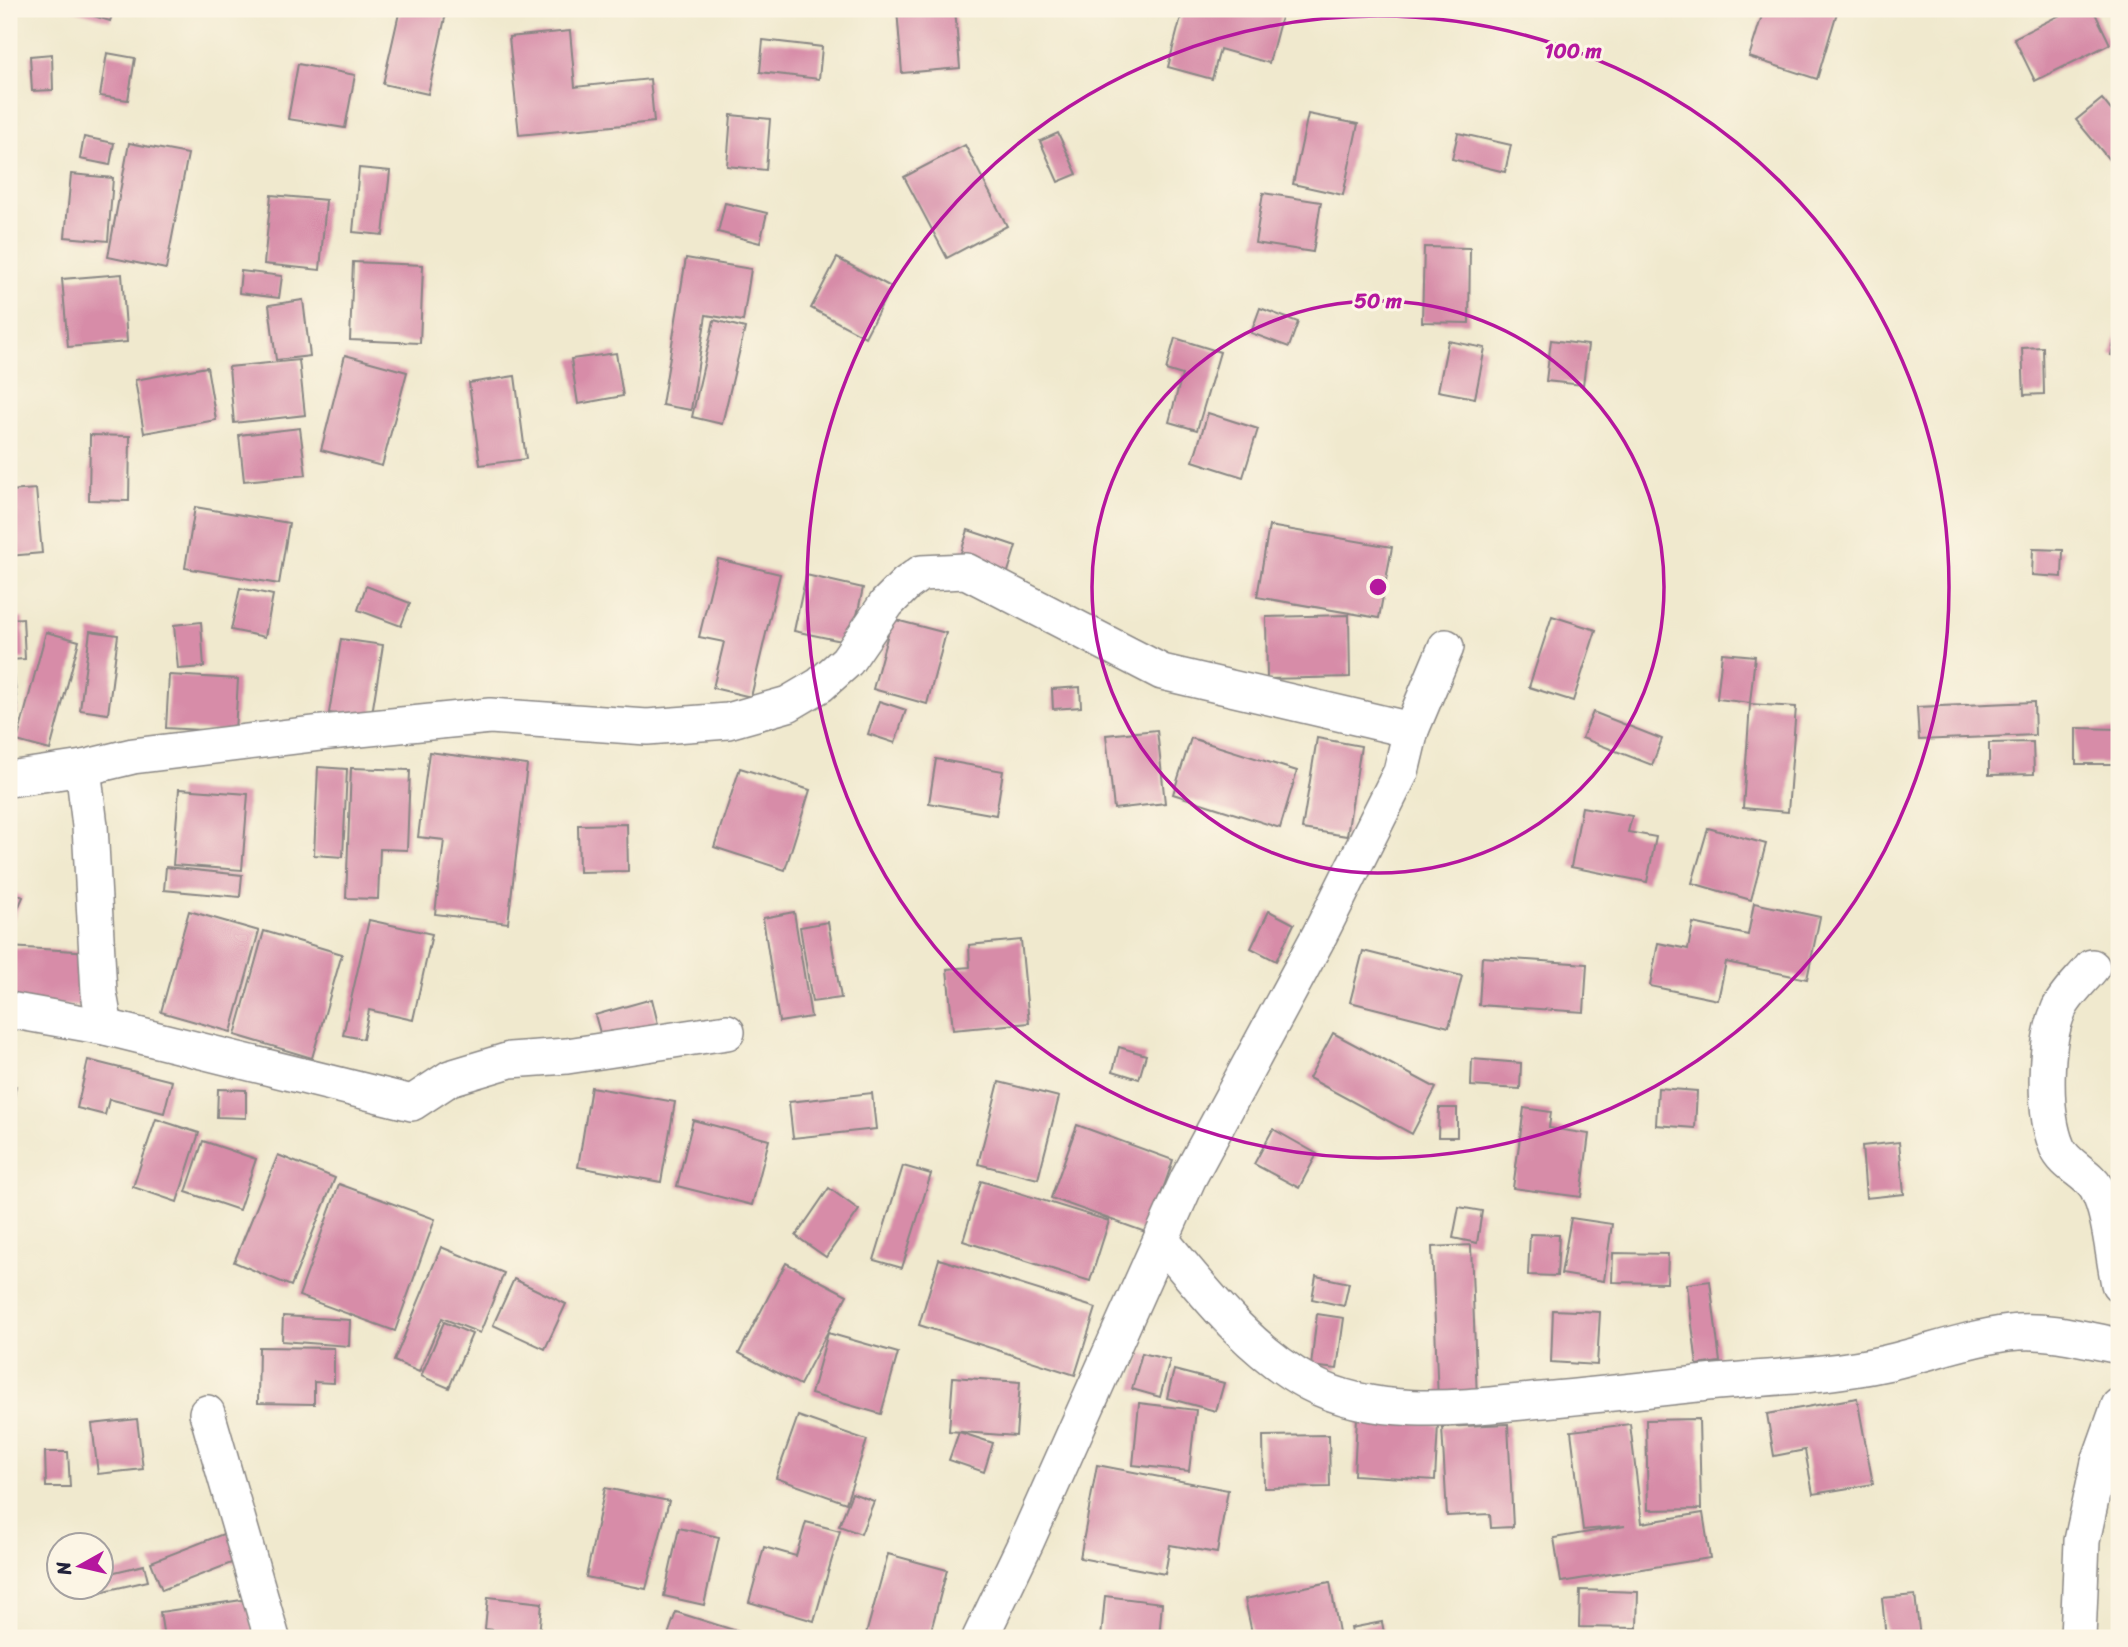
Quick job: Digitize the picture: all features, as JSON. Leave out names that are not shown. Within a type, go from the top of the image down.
[{"type":"street","points":[[9,779],[83,768],[133,756],[490,716],[647,727],[728,721],[788,705],[820,685],[847,661],[887,603],[906,583],[921,573],[938,571],[966,571],[1162,672],[1411,730]]},
{"type":"street","points":[[980,1638],[1026,1542],[1188,1180],[1320,934],[1401,772],[1411,730],[1446,647]]},
{"type":"street","points":[[83,768],[90,826],[99,993],[105,1027]]},
{"type":"street","points":[[2092,967],[2060,1006],[2053,1027],[2048,1076],[2049,1119],[2057,1150],[2096,1188],[2102,1203],[2119,1284]]},
{"type":"street","points":[[9,1010],[105,1027],[412,1103],[450,1078],[509,1059],[567,1056],[727,1031]]},
{"type":"street","points":[[1161,1240],[1199,1286],[1261,1350],[1307,1382],[1332,1394],[1358,1402],[1387,1406],[1503,1404],[1805,1375],[1885,1363],[2010,1332],[2059,1335],[2119,1346]]},
{"type":"street","points":[[2078,1638],[2082,1541],[2109,1460],[2119,1406]]},
{"type":"street","points":[[207,1413],[272,1638]]},
{"type":"building","points":[[71,9],[114,9],[110,21]]},
{"type":"building","points":[[400,9],[447,9],[428,94],[383,84]]},
{"type":"building","points":[[897,9],[955,9],[960,68],[902,73]]},
{"type":"building","points":[[1183,9],[1262,9],[1282,14],[1269,63],[1220,49],[1212,79],[1168,67]]},
{"type":"building","points":[[1322,9],[1345,9],[1343,16]]},
{"type":"building","points":[[1764,9],[1838,9],[1817,79],[1749,57]]},
{"type":"building","points":[[2072,9],[2093,9],[2110,44],[2035,81],[2014,38]]},
{"type":"building","points":[[570,31],[575,87],[650,79],[654,122],[519,135],[509,37]]},
{"type":"building","points":[[763,40],[822,47],[819,79],[760,72]]},
{"type":"building","points":[[107,53],[135,58],[128,100],[100,96]]},
{"type":"building","points":[[52,54],[53,90],[32,91],[30,56]]},
{"type":"building","points":[[298,64],[355,75],[345,128],[288,119]]},
{"type":"building","points":[[2102,99],[2119,120],[2119,155],[2111,162],[2076,120]]},
{"type":"building","points":[[1308,114],[1358,124],[1343,195],[1293,184]]},
{"type":"building","points":[[731,115],[770,119],[766,170],[727,166]]},
{"type":"building","points":[[1058,133],[1077,174],[1058,182],[1040,141]]},
{"type":"building","points":[[1458,133],[1511,145],[1505,172],[1452,159]]},
{"type":"building","points":[[84,137],[114,143],[110,165],[80,159]]},
{"type":"building","points":[[129,143],[188,154],[166,269],[108,257]]},
{"type":"building","points":[[965,145],[1007,226],[947,258],[904,177]]},
{"type":"building","points":[[359,168],[390,171],[383,235],[353,232]]},
{"type":"building","points":[[71,174],[113,178],[108,241],[65,237]]},
{"type":"building","points":[[1263,193],[1321,202],[1313,252],[1255,243]]},
{"type":"building","points":[[271,195],[326,200],[320,270],[264,264]]},
{"type":"building","points":[[725,203],[767,213],[760,243],[718,232]]},
{"type":"building","points":[[1424,247],[1470,248],[1469,323],[1422,322]]},
{"type":"building","points":[[686,258],[751,269],[743,321],[706,315],[691,410],[662,405]]},
{"type":"building","points":[[837,258],[891,287],[865,337],[811,308]]},
{"type":"building","points":[[353,262],[423,265],[420,343],[350,340]]},
{"type":"building","points":[[241,271],[282,276],[279,298],[239,293]]},
{"type":"building","points":[[122,274],[127,342],[68,347],[62,279]]},
{"type":"building","points":[[303,300],[310,356],[276,360],[269,305]]},
{"type":"building","points":[[1260,308],[1298,322],[1289,347],[1251,333]]},
{"type":"building","points":[[714,320],[745,328],[722,424],[692,417]]},
{"type":"building","points":[[2119,328],[2119,357],[2111,355]]},
{"type":"building","points":[[1175,338],[1220,352],[1197,430],[1169,422],[1182,375],[1166,370]]},
{"type":"building","points":[[1551,340],[1588,345],[1583,385],[1546,381]]},
{"type":"building","points":[[1448,341],[1485,348],[1475,398],[1438,391]]},
{"type":"building","points":[[2043,347],[2044,394],[2024,395],[2022,348]]},
{"type":"building","points":[[616,353],[623,396],[578,404],[571,359]]},
{"type":"building","points":[[345,355],[407,372],[382,466],[321,450]]},
{"type":"building","points":[[299,360],[305,415],[234,423],[229,367]]},
{"type":"building","points":[[207,367],[216,420],[144,433],[135,380]]},
{"type":"building","points":[[515,376],[526,459],[480,465],[469,383]]},
{"type":"building","points":[[1208,413],[1258,429],[1243,477],[1193,461]]},
{"type":"building","points":[[300,428],[306,475],[244,481],[239,435]]},
{"type":"building","points":[[90,435],[130,436],[129,501],[89,500]]},
{"type":"building","points":[[36,489],[42,553],[9,556],[9,491]]},
{"type":"building","points":[[195,507],[289,523],[279,584],[185,568]]},
{"type":"building","points":[[1269,526],[1392,547],[1379,618],[1257,597]]},
{"type":"building","points":[[968,530],[1016,546],[1007,575],[959,559]]},
{"type":"building","points":[[2033,549],[2063,550],[2062,577],[2032,575]]},
{"type":"building","points":[[718,559],[780,574],[751,697],[713,688],[724,642],[699,637]]},
{"type":"building","points":[[806,575],[863,588],[851,643],[794,631]]},
{"type":"building","points":[[366,586],[410,603],[401,626],[358,610]]},
{"type":"building","points":[[240,588],[273,595],[265,637],[231,630]]},
{"type":"building","points":[[1349,615],[1350,677],[1267,679],[1266,617]]},
{"type":"building","points":[[1552,616],[1596,630],[1573,701],[1529,687]]},
{"type":"building","points":[[23,618],[25,659],[9,660],[9,619]]},
{"type":"building","points":[[892,619],[946,633],[927,704],[873,689]]},
{"type":"building","points":[[201,622],[204,667],[178,669],[174,625]]},
{"type":"building","points":[[90,631],[118,635],[108,714],[80,710]]},
{"type":"building","points":[[46,632],[79,641],[50,750],[17,741]]},
{"type":"building","points":[[341,639],[383,645],[371,720],[329,713]]},
{"type":"building","points":[[1722,653],[1755,656],[1750,703],[1717,699]]},
{"type":"building","points":[[13,663],[18,714],[9,715],[9,664]]},
{"type":"building","points":[[169,675],[238,679],[235,732],[166,728]]},
{"type":"building","points":[[1080,687],[1081,707],[1053,709],[1052,689]]},
{"type":"building","points":[[879,701],[906,710],[895,743],[868,734]]},
{"type":"building","points":[[2034,702],[2035,735],[1919,740],[1917,707]]},
{"type":"building","points":[[1750,704],[1796,707],[1788,812],[1743,808]]},
{"type":"building","points":[[1593,712],[1662,739],[1652,765],[1582,738]]},
{"type":"building","points":[[2076,728],[2119,729],[2119,764],[2076,764]]},
{"type":"building","points":[[1157,730],[1165,803],[1114,809],[1106,735]]},
{"type":"building","points":[[1191,738],[1297,771],[1280,828],[1173,794]]},
{"type":"building","points":[[1317,738],[1361,746],[1347,836],[1302,829]]},
{"type":"building","points":[[2033,742],[2034,774],[1989,775],[1989,743]]},
{"type":"building","points":[[429,752],[527,765],[508,923],[435,914],[444,840],[418,837]]},
{"type":"building","points":[[936,759],[1003,771],[996,815],[929,803]]},
{"type":"building","points":[[318,767],[347,769],[343,857],[314,855]]},
{"type":"building","points":[[351,768],[410,770],[407,850],[380,849],[378,899],[346,898]]},
{"type":"building","points":[[740,768],[810,790],[785,870],[714,847]]},
{"type":"building","points":[[179,789],[248,794],[242,870],[173,865]]},
{"type":"building","points":[[1582,807],[1632,816],[1628,832],[1656,837],[1647,882],[1571,867]]},
{"type":"building","points":[[627,824],[628,871],[579,872],[578,825]]},
{"type":"building","points":[[1708,828],[1766,844],[1751,900],[1692,883]]},
{"type":"building","points":[[166,867],[242,875],[240,897],[164,890]]},
{"type":"building","points":[[9,890],[23,897],[9,929]]},
{"type":"building","points":[[1754,903],[1820,917],[1807,979],[1726,962],[1718,1000],[1650,986],[1658,943],[1688,949],[1693,923],[1748,935]]},
{"type":"building","points":[[189,911],[259,931],[231,1032],[161,1012]]},
{"type":"building","points":[[1269,911],[1294,924],[1276,961],[1251,948]]},
{"type":"building","points":[[794,912],[811,1017],[779,1022],[763,918]]},
{"type":"building","points":[[369,920],[432,934],[413,1020],[369,1010],[363,1039],[343,1035]]},
{"type":"building","points":[[828,922],[841,998],[812,1002],[800,927]]},
{"type":"building","points":[[264,931],[342,954],[312,1058],[235,1035]]},
{"type":"building","points":[[1021,940],[1029,1023],[953,1030],[947,969],[970,967],[969,945]]},
{"type":"building","points":[[9,947],[91,952],[87,1007],[9,1002]]},
{"type":"building","points":[[1363,951],[1462,976],[1449,1027],[1350,1002]]},
{"type":"building","points":[[1482,957],[1587,964],[1584,1012],[1479,1005]]},
{"type":"building","points":[[652,999],[658,1024],[602,1040],[595,1015]]},
{"type":"building","points":[[1333,1033],[1436,1088],[1412,1134],[1309,1078]]},
{"type":"building","points":[[1119,1047],[1146,1055],[1139,1079],[1113,1071]]},
{"type":"building","points":[[1472,1059],[1521,1063],[1520,1089],[1471,1086]]},
{"type":"building","points":[[88,1060],[172,1081],[164,1113],[109,1099],[105,1115],[77,1108]]},
{"type":"building","points":[[999,1082],[1059,1097],[1038,1179],[978,1164]]},
{"type":"building","points":[[9,1085],[16,1086],[10,1118],[9,1117]]},
{"type":"building","points":[[591,1087],[675,1102],[661,1182],[578,1167]]},
{"type":"building","points":[[1658,1088],[1697,1091],[1695,1128],[1656,1125]]},
{"type":"building","points":[[218,1089],[246,1090],[246,1118],[217,1117]]},
{"type":"building","points":[[872,1093],[876,1129],[793,1138],[789,1102]]},
{"type":"building","points":[[1439,1108],[1457,1108],[1457,1137],[1438,1137]]},
{"type":"building","points":[[1524,1108],[1551,1112],[1549,1128],[1589,1134],[1581,1197],[1513,1188]]},
{"type":"building","points":[[156,1119],[199,1133],[177,1202],[133,1187]]},
{"type":"building","points":[[693,1120],[769,1140],[752,1205],[677,1186]]},
{"type":"building","points":[[1077,1125],[1173,1160],[1148,1233],[1051,1198]]},
{"type":"building","points":[[1273,1129],[1317,1154],[1299,1188],[1254,1164]]},
{"type":"building","points":[[203,1141],[256,1159],[239,1210],[186,1192]]},
{"type":"building","points":[[1899,1142],[1904,1194],[1866,1198],[1862,1146]]},
{"type":"building","points":[[278,1155],[335,1178],[291,1286],[234,1262]]},
{"type":"building","points":[[903,1166],[931,1174],[902,1268],[874,1260]]},
{"type":"building","points":[[981,1181],[1109,1221],[1090,1281],[963,1241]]},
{"type":"building","points":[[339,1184],[435,1219],[395,1331],[299,1296]]},
{"type":"building","points":[[829,1188],[859,1210],[826,1257],[796,1236]]},
{"type":"building","points":[[1459,1207],[1482,1211],[1477,1243],[1453,1238]]},
{"type":"building","points":[[1571,1218],[1612,1224],[1604,1281],[1561,1274]]},
{"type":"building","points":[[1530,1234],[1559,1235],[1557,1276],[1528,1275]]},
{"type":"building","points":[[1471,1245],[1477,1399],[1438,1401],[1432,1247]]},
{"type":"building","points":[[441,1247],[504,1273],[480,1333],[442,1318],[419,1372],[394,1361]]},
{"type":"building","points":[[1613,1253],[1668,1254],[1667,1283],[1612,1282]]},
{"type":"building","points":[[939,1259],[1096,1308],[1075,1375],[919,1325]]},
{"type":"building","points":[[786,1263],[847,1295],[800,1385],[739,1353]]},
{"type":"building","points":[[1316,1276],[1349,1283],[1344,1306],[1312,1299]]},
{"type":"building","points":[[514,1279],[566,1304],[545,1349],[493,1325]]},
{"type":"building","points":[[1710,1281],[1720,1362],[1697,1365],[1687,1284]]},
{"type":"building","points":[[1553,1310],[1600,1312],[1597,1365],[1551,1362]]},
{"type":"building","points":[[1317,1314],[1344,1318],[1337,1369],[1311,1366]]},
{"type":"building","points":[[283,1316],[350,1320],[349,1346],[282,1341]]},
{"type":"building","points":[[444,1322],[472,1334],[449,1388],[421,1376]]},
{"type":"building","points":[[828,1333],[898,1353],[881,1414],[811,1394]]},
{"type":"building","points":[[259,1347],[334,1348],[334,1383],[314,1382],[314,1404],[258,1403]]},
{"type":"building","points":[[1142,1353],[1170,1360],[1160,1397],[1132,1389]]},
{"type":"building","points":[[1174,1370],[1224,1383],[1216,1411],[1167,1398]]},
{"type":"building","points":[[953,1377],[1020,1382],[1016,1436],[949,1431]]},
{"type":"building","points":[[1857,1398],[1873,1484],[1813,1494],[1805,1450],[1774,1456],[1767,1414]]},
{"type":"building","points":[[1139,1403],[1196,1410],[1189,1471],[1133,1465]]},
{"type":"building","points":[[798,1416],[867,1440],[846,1503],[776,1478]]},
{"type":"building","points":[[1357,1418],[1438,1424],[1435,1480],[1354,1475]]},
{"type":"building","points":[[137,1419],[143,1469],[98,1474],[92,1424]]},
{"type":"building","points":[[1699,1419],[1701,1509],[1648,1510],[1646,1420]]},
{"type":"building","points":[[1508,1424],[1513,1527],[1491,1528],[1490,1514],[1447,1516],[1442,1427]]},
{"type":"building","points":[[1630,1424],[1642,1523],[1703,1513],[1710,1558],[1561,1582],[1554,1538],[1625,1526],[1583,1530],[1571,1431]]},
{"type":"building","points":[[959,1432],[993,1443],[984,1472],[949,1460]]},
{"type":"building","points":[[1329,1435],[1330,1487],[1264,1488],[1263,1436]]},
{"type":"building","points":[[45,1452],[68,1452],[70,1487],[46,1487]]},
{"type":"building","points":[[1097,1465],[1228,1490],[1217,1553],[1170,1545],[1165,1574],[1080,1558]]},
{"type":"building","points":[[605,1488],[669,1501],[646,1589],[586,1577]]},
{"type":"building","points":[[852,1493],[874,1501],[861,1534],[839,1526]]},
{"type":"building","points":[[806,1522],[840,1531],[814,1621],[749,1602],[764,1547],[796,1556]]},
{"type":"building","points":[[679,1528],[719,1537],[704,1605],[664,1596]]},
{"type":"building","points":[[236,1529],[247,1557],[162,1590],[151,1562]]},
{"type":"building","points":[[888,1554],[947,1570],[929,1638],[865,1638]]},
{"type":"building","points":[[144,1565],[148,1581],[116,1588],[116,1572]]},
{"type":"building","points":[[1330,1582],[1340,1638],[1253,1638],[1245,1599]]},
{"type":"building","points":[[1580,1590],[1638,1592],[1637,1628],[1579,1627]]},
{"type":"building","points":[[1915,1595],[1920,1638],[1886,1638],[1882,1598]]},
{"type":"building","points":[[1105,1596],[1162,1603],[1159,1638],[1101,1638]]},
{"type":"building","points":[[488,1597],[542,1603],[539,1635],[485,1629]]},
{"type":"building","points":[[249,1599],[254,1638],[164,1638],[160,1612]]},
{"type":"building","points":[[676,1612],[759,1638],[667,1638]]},
{"type":"building","points":[[1382,1622],[1385,1638],[1353,1638],[1351,1628]]}]
